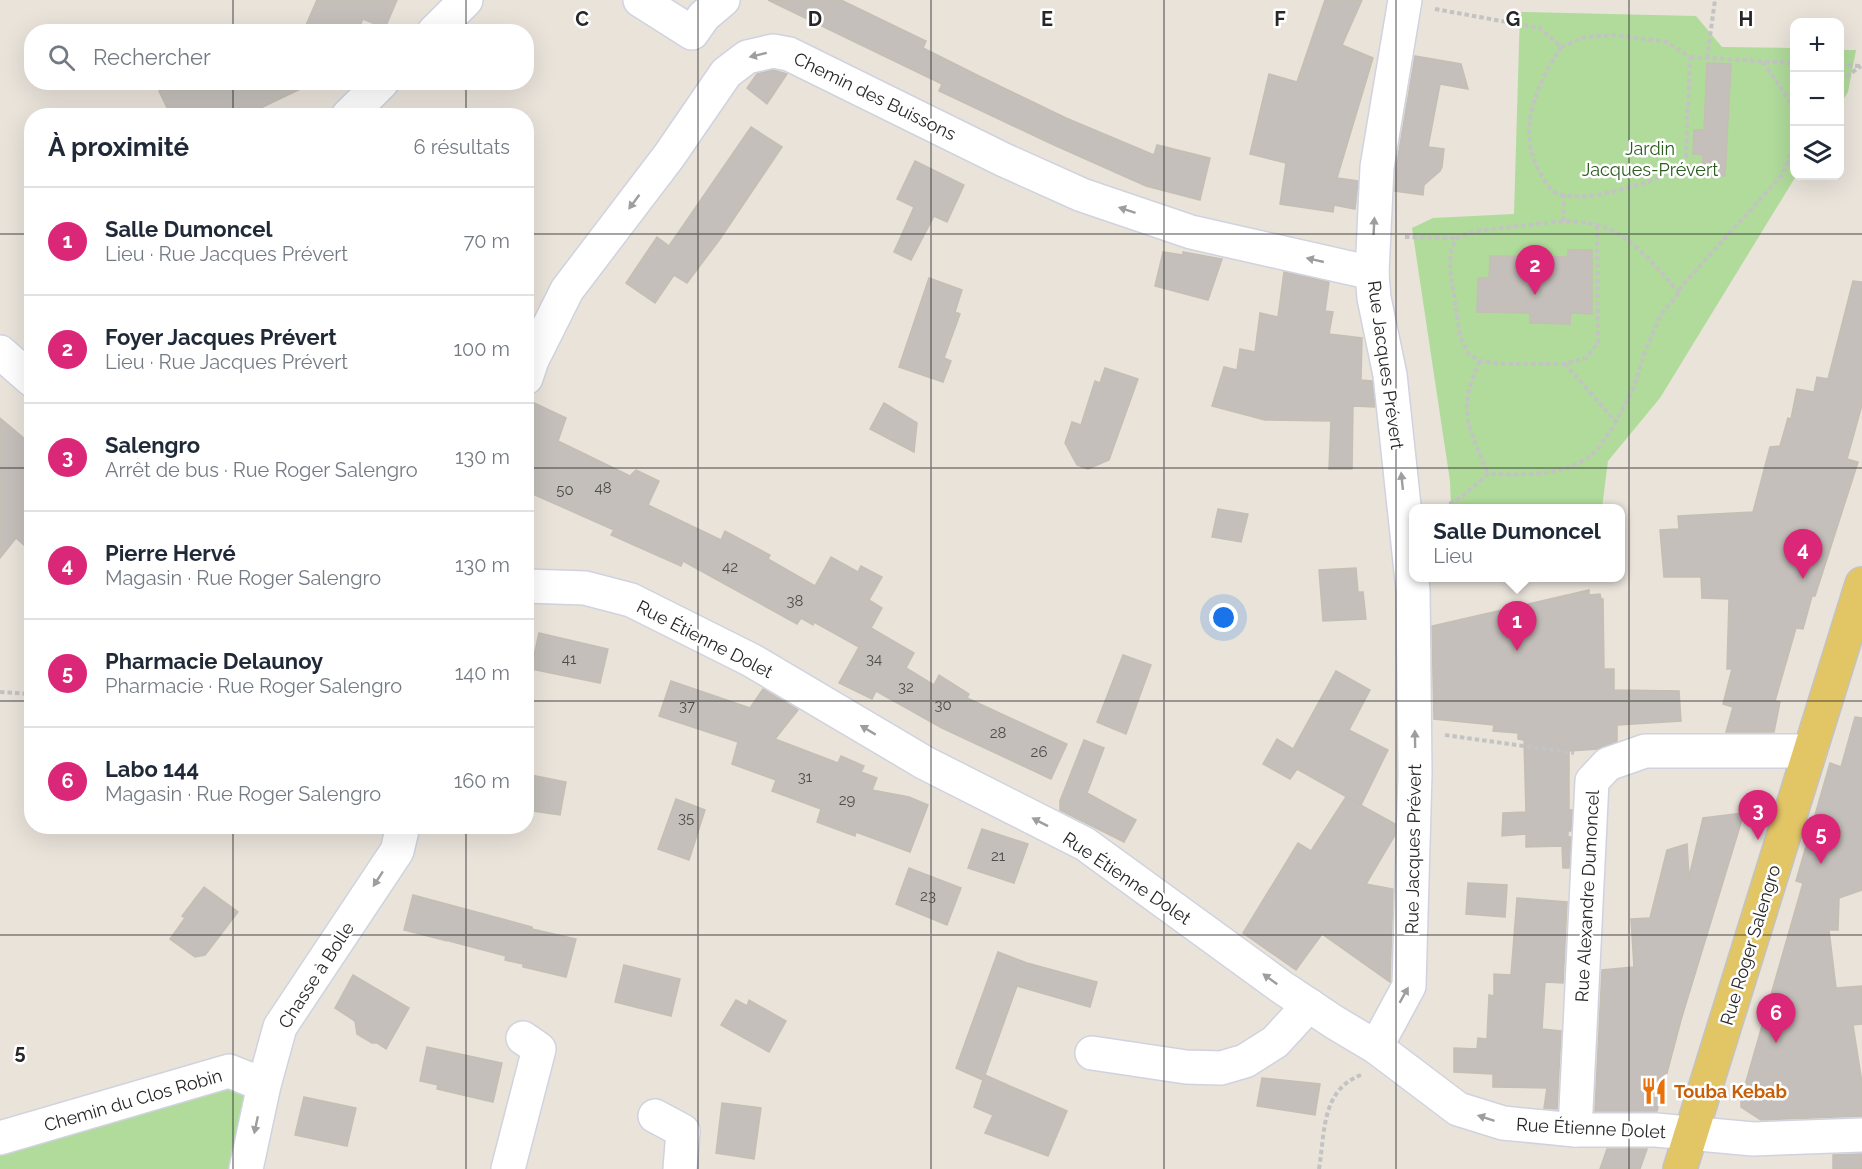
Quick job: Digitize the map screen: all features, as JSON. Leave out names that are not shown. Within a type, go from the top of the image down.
[{"type":"main road","name":"Rue Roger Salengro","points":[[1680,1169],[1862,584]]},
{"type":"street","points":[[442,24],[466,0]]},
{"type":"street","points":[[640,0],[692,33],[726,73]]},
{"type":"street","points":[[692,33],[704,16],[723,0]]},
{"type":"street","name":"Rue Jacques Prévert","points":[[1405,2],[1377,167],[1372,273],[1374,298],[1390,375],[1409,547]]},
{"type":"street","name":"Chemin des Buissons","points":[[534,356],[567,290],[669,156],[726,73],[747,57],[773,51],[789,54],[1004,160],[1082,195],[1191,232],[1372,273]]},
{"type":"street","points":[[356,108],[374,90]]},
{"type":"street","points":[[0,352],[24,373]]},
{"type":"street","name":"Rue Jacques Prévert","points":[[1376,1047],[1409,986],[1415,773],[1412,582]]},
{"type":"street","name":"Rue Étienne Dolet","points":[[534,586],[585,588],[631,600],[751,660],[925,763],[1085,844],[1309,1005],[1376,1047],[1458,1109],[1503,1124],[1575,1130],[1656,1130],[1753,1139],[1862,1135]]},
{"type":"street","name":"Rue Alexandre Dumoncel","points":[[1575,1130],[1592,782],[1608,764],[1646,751],[1810,751]]},
{"type":"street","name":"Chasse à Bolle","points":[[246,1169],[264,1085],[280,1027],[397,851],[401,834]]},
{"type":"street","points":[[1092,1053],[1186,1067],[1221,1068],[1245,1061],[1275,1042],[1309,1005]]},
{"type":"street","points":[[508,1169],[539,1049],[523,1038]]},
{"type":"street","name":"Chemin du Clos Robin","points":[[0,1138],[229,1071],[264,1085]]},
{"type":"street","points":[[655,1116],[683,1131],[680,1169]]},
{"type":"path","points":[[1707,58],[1715,0]]},
{"type":"path","points":[[1405,2],[1540,28],[1561,47]]},
{"type":"path","points":[[1690,57],[1686,157],[1675,169],[1656,179],[1616,192],[1579,197],[1557,193],[1547,185],[1534,164],[1529,145],[1529,120],[1536,95],[1548,67],[1561,47],[1585,37],[1616,35],[1668,42],[1690,57],[1790,63]]},
{"type":"path","points":[[1763,61],[1790,101]]},
{"type":"path","points":[[1844,65],[1862,66]]},
{"type":"path","points":[[1844,78],[1862,66]]},
{"type":"path","points":[[1450,504],[1463,496],[1488,474],[1530,475],[1551,472],[1592,455],[1616,422],[1633,388],[1660,316],[1679,292],[1681,286],[1782,175],[1790,156]]},
{"type":"path","points":[[1563,221],[1564,194]]},
{"type":"path","points":[[1374,236],[1457,238],[1475,231],[1563,221],[1586,222],[1610,230],[1636,247],[1679,292]]},
{"type":"path","points":[[1457,238],[1451,249],[1450,268],[1460,336],[1468,354],[1480,361],[1504,364],[1565,364],[1586,358],[1598,343],[1597,226]]},
{"type":"path","points":[[1480,361],[1469,384],[1466,404],[1468,426],[1488,474]]},
{"type":"path","points":[[1565,364],[1616,422]]},
{"type":"path","points":[[0,692],[24,694]]},
{"type":"path","points":[[1415,731],[1535,746]]},
{"type":"path","points":[[1319,1169],[1329,1106],[1335,1094],[1347,1081],[1402,1066]]},
{"type":"green space","name":"Jardin Jacques-Prévert","points":[[1520,12],[1696,16],[1722,47],[1790,48],[1790,180],[1794,180],[1660,398],[1608,461],[1603,504],[1451,504],[1450,481],[1412,228],[1433,218],[1514,214]]},
{"type":"green space","points":[[1844,50],[1856,50],[1848,92],[1844,98]]},
{"type":"green space","points":[[229,1071],[264,1085],[246,1169],[0,1169],[0,1138]]},
{"type":"building","points":[[317,0],[397,0],[387,24],[375,24],[363,19],[361,24],[306,24]]},
{"type":"building","points":[[768,0],[841,0],[926,41],[923,48],[1066,118],[1154,155],[1157,145],[1210,158],[1200,200],[1146,186],[1054,145],[939,91],[942,84]]},
{"type":"building","points":[[1325,0],[1362,0],[1342,45],[1373,58],[1337,178],[1358,181],[1355,209],[1334,205],[1333,212],[1280,204],[1286,163],[1250,154],[1269,74],[1297,82]]},
{"type":"building","points":[[1415,56],[1461,64],[1468,89],[1440,84],[1428,147],[1444,149],[1442,167],[1424,185],[1423,195],[1395,191],[1396,169]]},
{"type":"building","points":[[1707,63],[1731,64],[1725,176],[1702,175],[1703,155],[1693,154],[1694,130],[1704,130]]},
{"type":"building","points":[[773,70],[787,74],[767,104],[747,88],[757,74]]},
{"type":"building","points":[[298,90],[261,108],[167,108],[159,91]]},
{"type":"building","points":[[751,127],[782,147],[720,239],[687,283],[674,275],[655,303],[626,283],[657,237],[669,246]]},
{"type":"building","points":[[915,161],[964,185],[947,222],[934,216],[911,260],[894,252],[914,207],[897,199]]},
{"type":"building","points":[[1568,250],[1592,250],[1592,314],[1571,313],[1570,324],[1530,323],[1530,313],[1477,312],[1478,278],[1489,278],[1490,256],[1568,257]]},
{"type":"building","points":[[1163,252],[1183,255],[1183,252],[1222,259],[1208,300],[1155,286]]},
{"type":"building","points":[[1284,272],[1329,282],[1325,311],[1333,312],[1329,334],[1362,338],[1361,380],[1372,381],[1375,407],[1353,406],[1352,469],[1329,469],[1331,421],[1265,420],[1212,406],[1224,367],[1237,370],[1240,349],[1255,352],[1260,313],[1278,317]]},
{"type":"building","points":[[929,278],[962,290],[955,312],[960,314],[944,358],[951,361],[943,382],[899,367]]},
{"type":"building","points":[[1853,281],[1862,282],[1862,405],[1847,459],[1858,462],[1803,629],[1796,628],[1775,701],[1780,702],[1774,732],[1726,732],[1733,707],[1723,704],[1732,669],[1727,669],[1729,599],[1702,598],[1701,577],[1664,577],[1660,530],[1679,529],[1678,516],[1753,512],[1770,447],[1780,446],[1788,418],[1791,419],[1797,389],[1814,392],[1817,377],[1828,379]]},
{"type":"building","points":[[1105,368],[1138,379],[1109,460],[1088,469],[1077,465],[1065,443],[1072,422],[1081,425],[1095,381],[1100,383]]},
{"type":"building","points":[[534,403],[566,418],[558,441],[630,476],[636,470],[659,481],[648,505],[721,540],[725,531],[770,555],[768,559],[815,586],[831,557],[858,572],[861,566],[882,577],[869,600],[882,608],[871,628],[914,653],[906,668],[934,685],[939,675],[969,694],[967,698],[1067,744],[1051,779],[942,728],[876,691],[872,699],[839,683],[859,647],[814,622],[813,625],[801,618],[797,624],[683,561],[681,566],[611,535],[614,530],[534,495]]},
{"type":"building","points":[[884,403],[917,423],[914,452],[870,429]]},
{"type":"building","points":[[0,418],[24,438],[24,545],[16,538],[0,558]]},
{"type":"building","points":[[1218,509],[1248,514],[1241,542],[1212,537]]},
{"type":"building","points":[[1356,568],[1358,592],[1363,592],[1366,619],[1323,621],[1319,570]]},
{"type":"building","points":[[1589,590],[1589,595],[1600,594],[1603,599],[1604,669],[1614,669],[1614,690],[1679,691],[1681,721],[1617,725],[1617,741],[1598,749],[1569,751],[1569,810],[1572,810],[1571,831],[1568,831],[1568,837],[1571,837],[1569,868],[1563,868],[1562,846],[1526,847],[1526,834],[1502,836],[1503,813],[1526,812],[1524,740],[1518,739],[1518,733],[1493,731],[1494,725],[1434,719],[1432,626]]},
{"type":"building","points":[[539,633],[608,649],[600,683],[534,670],[534,656]]},
{"type":"building","points":[[1123,655],[1151,665],[1126,734],[1097,722]]},
{"type":"building","points":[[1336,671],[1370,690],[1349,730],[1388,750],[1361,805],[1297,769],[1290,779],[1263,764],[1277,739],[1293,749]]},
{"type":"building","points":[[671,681],[750,708],[763,689],[798,710],[775,739],[838,763],[841,756],[864,766],[861,772],[877,778],[872,790],[909,797],[928,805],[910,852],[856,832],[855,836],[817,822],[821,809],[772,791],[776,780],[732,764],[738,742],[659,716]]},
{"type":"building","points":[[1855,717],[1862,718],[1862,890],[1839,898],[1838,930],[1829,930],[1836,988],[1862,986],[1862,1024],[1853,1025],[1862,1083],[1862,1116],[1761,1120],[1741,1107],[1741,1099],[1803,883],[1796,881],[1830,763],[1841,767]]},
{"type":"building","points":[[1084,740],[1104,748],[1087,793],[1136,820],[1124,842],[1060,810],[1060,801]]},
{"type":"building","points":[[534,776],[566,782],[560,815],[534,811]]},
{"type":"building","points":[[1346,797],[1395,824],[1395,835],[1366,884],[1393,889],[1390,982],[1322,934],[1296,970],[1243,933],[1298,843],[1311,851]]},
{"type":"building","points":[[676,799],[705,810],[689,860],[658,849]]},
{"type":"building","points":[[1744,813],[1681,1020],[1657,1111],[1595,1111],[1602,970],[1634,967],[1631,919],[1650,918],[1667,850],[1687,844],[1689,877],[1703,818]]},
{"type":"building","points":[[982,829],[1028,844],[1014,883],[968,868]]},
{"type":"building","points":[[909,868],[961,888],[947,925],[896,904]]},
{"type":"building","points":[[1468,883],[1507,885],[1505,917],[1466,914]]},
{"type":"building","points":[[204,887],[238,912],[205,955],[195,957],[170,939],[185,918],[182,916]]},
{"type":"building","points":[[413,895],[532,927],[532,929],[576,939],[566,977],[523,967],[523,964],[505,960],[506,956],[449,941],[450,937],[447,941],[404,930]]},
{"type":"building","points":[[1517,898],[1567,902],[1563,983],[1545,982],[1542,1029],[1561,1031],[1557,1109],[1544,1108],[1547,1088],[1493,1087],[1493,1074],[1454,1072],[1454,1048],[1477,1049],[1478,1038],[1487,1039],[1489,995],[1494,996],[1494,974],[1511,975]]},
{"type":"building","points":[[998,952],[1027,963],[1097,982],[1090,1007],[1017,986],[985,1075],[1067,1111],[1048,1156],[985,1133],[993,1115],[974,1107],[983,1080],[956,1068]]},
{"type":"building","points":[[624,965],[680,979],[671,1016],[615,1002]]},
{"type":"building","points":[[353,975],[409,1008],[386,1049],[357,1034],[355,1021],[335,1008]]},
{"type":"building","points":[[736,1000],[747,1006],[749,1000],[786,1021],[769,1052],[721,1025]]},
{"type":"building","points":[[427,1047],[502,1063],[493,1102],[437,1089],[438,1085],[420,1081]]},
{"type":"building","points":[[1262,1078],[1320,1084],[1315,1115],[1257,1106]]},
{"type":"building","points":[[304,1097],[356,1108],[347,1146],[295,1135]]},
{"type":"building","points":[[722,1103],[761,1108],[754,1159],[716,1153]]},
{"type":"building","points":[[1607,1149],[1647,1149],[1640,1169],[1600,1169]]},
{"type":"building","points":[[1862,1154],[1862,1169],[1833,1169],[1833,1155]]},
{"type":"place","name":"Foyer Jacques Prévert","points":[[1535,295]]},
{"type":"place","name":"Pierre Hervé","points":[[1803,579]]},
{"type":"place","name":"Salle Dumoncel","points":[[1517,651]]},
{"type":"place","name":"Salengro","points":[[1758,840]]},
{"type":"place","name":"Pharmacie Delaunoy","points":[[1821,864]]},
{"type":"place","name":"Labo 144","points":[[1776,1043]]},
{"type":"place","name":"Touba Kebab","points":[[1654,1091]]}]
